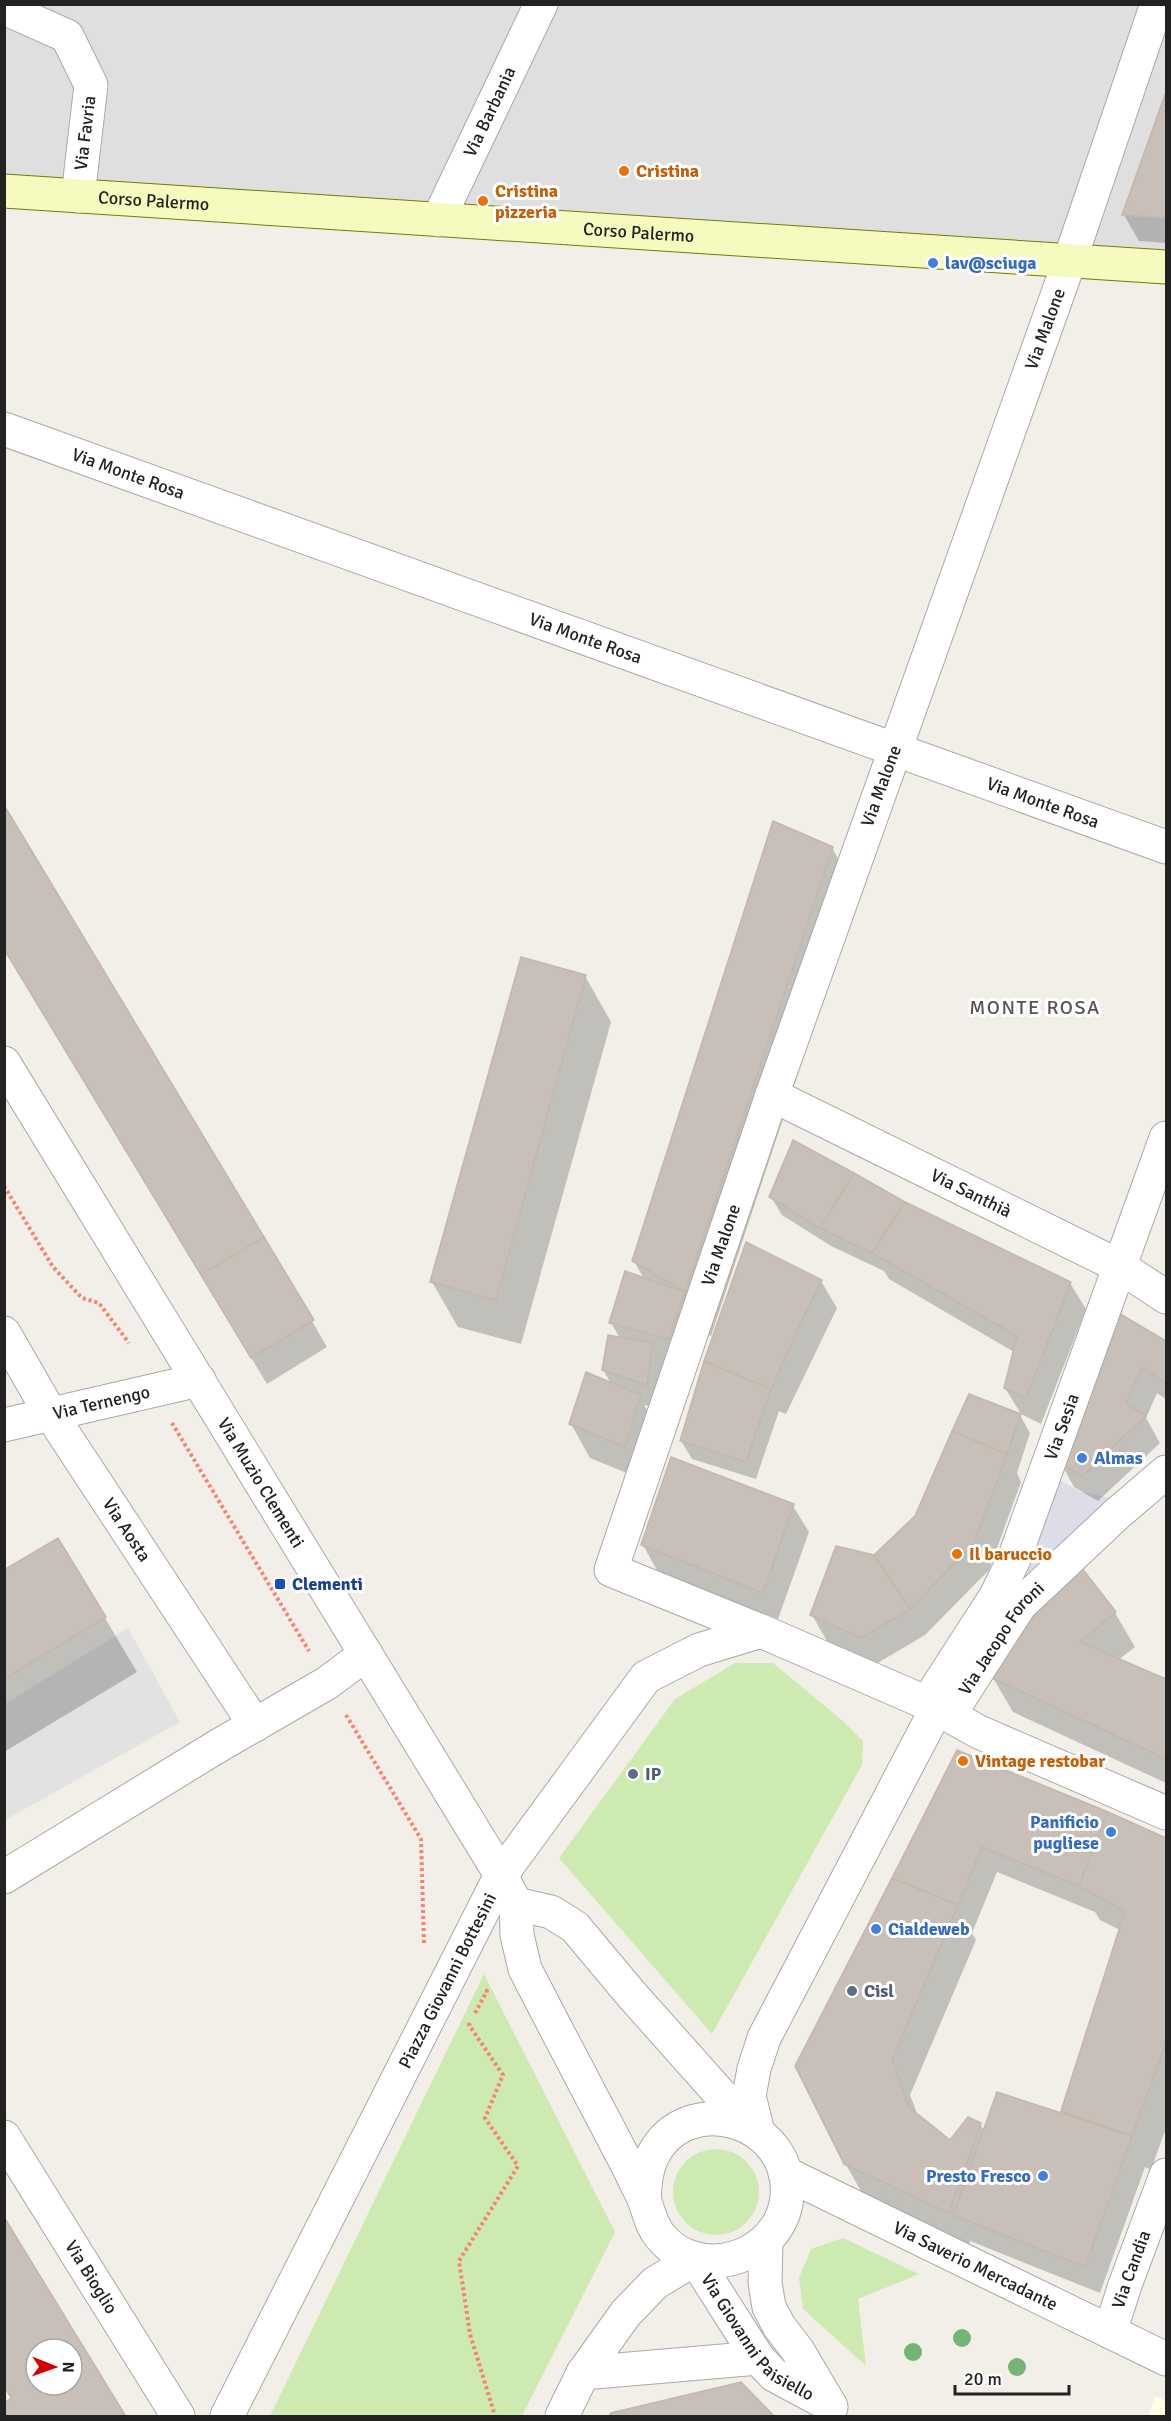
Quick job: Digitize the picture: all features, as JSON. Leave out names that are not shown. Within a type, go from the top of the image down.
[{"type":"main road","name":"Corso Palermo","points":[[4,191],[1158,268]]},
{"type":"street","name":"Via Malone","points":[[761,1631],[611,1570],[772,1095],[1070,261],[1157,4]]},
{"type":"street","name":"Via Barbania","points":[[438,220],[540,5]]},
{"type":"street","name":"Via Favria","points":[[4,8],[67,36],[91,85],[78,196]]},
{"type":"street","name":"Via Monte Rosa","points":[[4,429],[1167,847]]},
{"type":"street","name":"Via Muzio Clementi","points":[[4,1063],[501,1875],[516,1904]]},
{"type":"street","name":"Via Santhià","points":[[772,1095],[1119,1266],[1167,1297]]},
{"type":"street","name":"Via Sesia","points":[[938,1709],[1014,1558],[1167,1138]]},
{"type":"street","name":"Via Aosta","points":[[4,1333],[50,1413],[255,1725]]},
{"type":"street","name":"Via Ternengo","points":[[4,1425],[198,1380]]},
{"type":"street","name":"Via Jacopo Foroni","points":[[938,1709],[1020,1605],[1118,1513],[1167,1472]]},
{"type":"street","points":[[761,1631],[938,1709],[979,1732],[1167,1813]]},
{"type":"street","name":"Piazza Giovanni Bottesini","points":[[227,2416],[501,1875],[646,1677],[699,1650],[761,1631]]},
{"type":"street","points":[[4,1877],[327,1683],[366,1654]]},
{"type":"street","name":"Piazza Giovanni Bottesini","points":[[746,2126],[754,2069],[764,2038],[938,1709]]},
{"type":"street","name":"Piazza Giovanni Bottesini","points":[[516,1904],[551,1912],[575,1927],[722,2095],[746,2126],[775,2150],[785,2173],[787,2197],[780,2221],[766,2241],[751,2252],[733,2260],[714,2262],[695,2259],[676,2250],[661,2236],[650,2219],[644,2199],[525,1969],[517,1935],[516,1904]]},
{"type":"street","name":"Piazza Giovanni Bottesini","points":[[644,2199],[645,2176],[653,2154],[668,2136],[687,2124],[710,2118],[746,2126]]},
{"type":"street","name":"Via Bioglio","points":[[4,2137],[178,2416]]},
{"type":"street","name":"Via Saverio Mercadante","points":[[785,2173],[1167,2358]]},
{"type":"street","name":"Via Candia","points":[[1110,2332],[1125,2285],[1167,2175]]},
{"type":"street","name":"Via Giovanni Paisiello","points":[[766,2241],[765,2283],[769,2307],[779,2326],[798,2351],[836,2411]]},
{"type":"street","points":[[562,2416],[583,2373],[626,2313],[655,2283],[695,2259]]},
{"type":"street","name":"Via Giovanni Paisiello","points":[[695,2259],[758,2358],[774,2375],[836,2411]]},
{"type":"street","points":[[583,2373],[758,2358]]},
{"type":"path","points":[[4,1186],[54,1267],[82,1298],[99,1303],[111,1316],[139,1357],[173,1425],[421,1839],[425,1960],[487,1991],[469,2025],[502,2075],[485,2118],[518,2166],[459,2261],[470,2334],[495,2416]]},
{"type":"shaded area","points":[[4,5],[1166,5],[1166,262],[5,187]]},
{"type":"shaded area","points":[[1045,1472],[1081,1492],[1134,1502],[1020,1605],[1014,1559]]},
{"type":"shaded area","points":[[128,1628],[180,1722],[5,1820],[5,1704]]},
{"type":"shaded area","points":[[1155,2396],[1166,2401],[1166,2416],[1148,2416]]},
{"type":"green space","points":[[735,1663],[773,1663],[843,1721],[863,1741],[862,1765],[712,2034],[559,1858],[675,1699]]},
{"type":"green space","points":[[484,1974],[615,2232],[522,2416],[270,2416]]},
{"type":"green space","points":[[716,2149],[740,2156],[752,2168],[759,2192],[752,2216],[740,2228],[716,2235],[692,2228],[680,2216],[673,2192],[680,2168],[692,2156]]},
{"type":"green space","points":[[843,2238],[919,2274],[858,2299],[866,2366],[803,2309],[799,2278],[811,2249]]},
{"type":"building","points":[[1166,92],[1166,218],[1122,215]]},
{"type":"building","points":[[4,805],[264,1237],[201,1275],[4,949]]},
{"type":"building","points":[[773,821],[833,847],[685,1292],[632,1261]]},
{"type":"building","points":[[521,957],[586,975],[496,1300],[430,1282]]},
{"type":"building","points":[[793,1140],[854,1173],[820,1228],[769,1197]]},
{"type":"building","points":[[854,1173],[905,1202],[872,1253],[820,1228]]},
{"type":"building","points":[[905,1202],[1071,1282],[1026,1398],[1004,1388],[1017,1336],[872,1253]]},
{"type":"building","points":[[264,1237],[314,1320],[251,1358],[201,1275]]},
{"type":"building","points":[[746,1242],[822,1280],[771,1389],[704,1361]]},
{"type":"building","points":[[625,1271],[685,1292],[668,1339],[609,1323]]},
{"type":"building","points":[[1110,1308],[1166,1341],[1166,1383],[1142,1367],[1126,1403],[1146,1416],[1082,1476],[1057,1461]]},
{"type":"building","points":[[608,1335],[653,1343],[647,1385],[602,1370]]},
{"type":"building","points":[[704,1361],[771,1389],[746,1462],[680,1441]]},
{"type":"building","points":[[586,1372],[641,1395],[625,1447],[569,1424]]},
{"type":"building","points":[[969,1394],[1021,1414],[1007,1454],[952,1431]]},
{"type":"building","points":[[952,1431],[1007,1454],[974,1543],[910,1609],[874,1555],[915,1516]]},
{"type":"building","points":[[671,1457],[794,1504],[763,1593],[641,1545]]},
{"type":"building","points":[[58,1538],[106,1617],[4,1679],[4,1570]]},
{"type":"building","points":[[836,1546],[874,1555],[910,1609],[861,1638],[810,1615]]},
{"type":"building","points":[[1081,1567],[1116,1612],[1080,1642],[1166,1679],[1166,1759],[992,1678],[1035,1598]]},
{"type":"building","points":[[957,1750],[1108,1812],[1079,1886],[982,1847],[958,1905],[892,1878]]},
{"type":"building","points":[[1108,1812],[1166,1838],[1166,2043],[1132,2136],[1061,2111],[1125,1911],[1079,1886]]},
{"type":"building","points":[[892,1878],[958,1905],[892,2060],[909,2107],[950,2140],[968,2117],[981,2123],[949,2213],[844,2164],[795,2066]]},
{"type":"building","name":"Presto Fresco","points":[[997,2092],[1132,2136],[1085,2267],[953,2215]]},
{"type":"building","points":[[4,2217],[77,2337],[24,2337],[24,2397],[84,2397],[84,2348],[125,2415],[4,2416],[4,2403],[12,2398],[4,2387]]},
{"type":"building","points":[[741,2382],[774,2416],[609,2416],[611,2413]]},
{"type":"place","name":"Cristina","points":[[624,171]]},
{"type":"place","name":"Cristina pizzeria","points":[[483,201]]},
{"type":"place","name":"lav@sciuga","points":[[933,263]]},
{"type":"place","name":"Almas","points":[[1082,1458]]},
{"type":"place","name":"Il baruccio","points":[[957,1554]]},
{"type":"place","name":"Clementi","points":[[280,1584]]},
{"type":"place","name":"Vintage restobar","points":[[963,1761]]},
{"type":"place","name":"IP","points":[[633,1774]]},
{"type":"place","name":"Panificio pugliese","points":[[1111,1832]]},
{"type":"place","name":"Cialdeweb","points":[[876,1929]]},
{"type":"place","name":"Cisl","points":[[852,1991]]},
{"type":"place","name":"Presto Fresco","points":[[1043,2176]]},
{"type":"district","name":"MONTE ROSA","points":[[1035,1007]]}]
